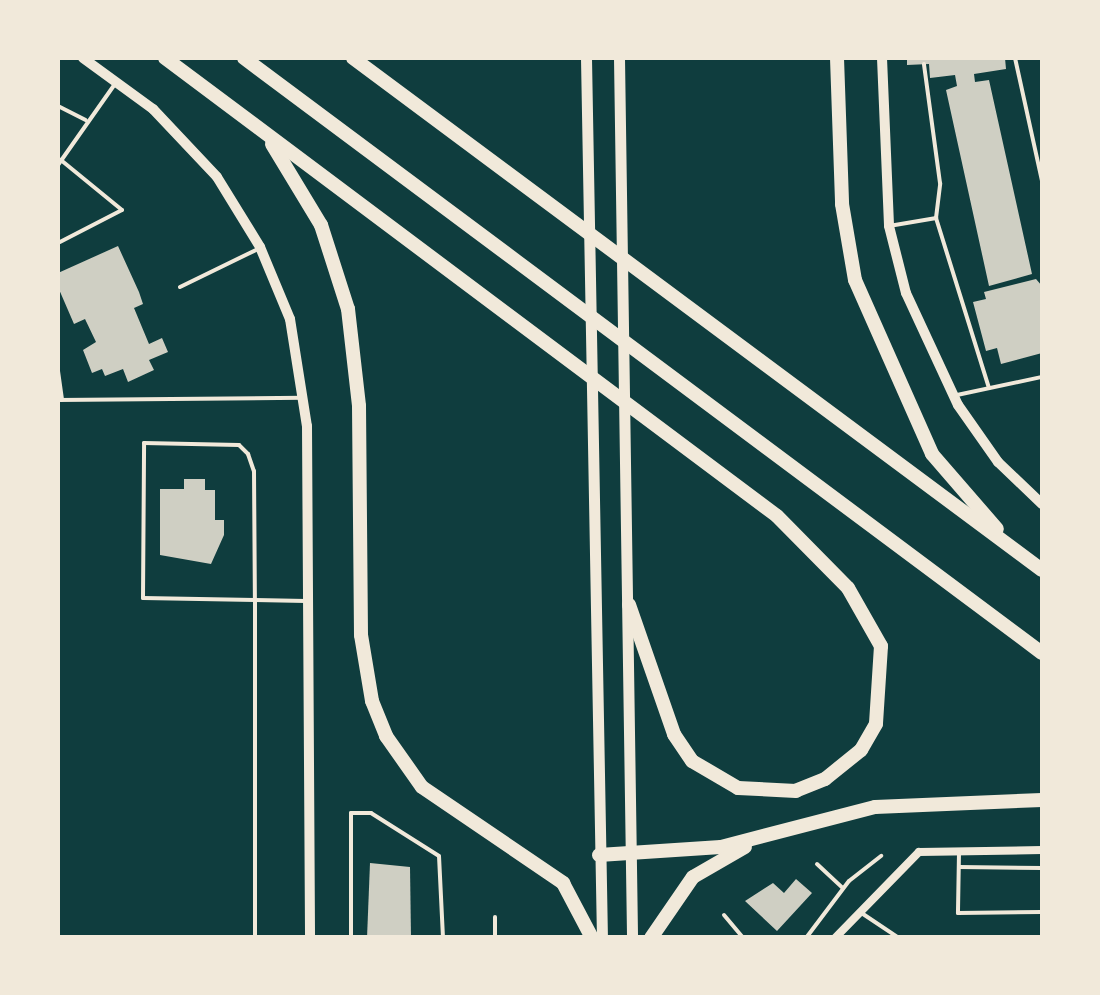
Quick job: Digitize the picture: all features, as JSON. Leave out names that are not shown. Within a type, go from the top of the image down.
[{"type":"highway","points":[[164,58],[804,542],[848,588],[881,646],[876,724],[860,750],[825,779],[796,791],[738,788],[692,760],[674,734],[629,606]]},
{"type":"highway","points":[[244,58],[1042,653]]},
{"type":"highway","points":[[354,58],[1042,570]]},
{"type":"highway","points":[[837,58],[842,204],[855,280],[932,454],[1014,549]]},
{"type":"highway","points":[[247,119],[305,193],[348,309],[359,406],[364,672],[386,736],[422,786],[563,883],[592,938]]},
{"type":"highway","points":[[599,855],[683,853],[875,808],[1042,800]]},
{"type":"highway","points":[[651,938],[693,877],[763,837]]},
{"type":"main road","points":[[586,58],[602,938]]},
{"type":"main road","points":[[620,58],[632,938]]},
{"type":"street","points":[[83,58],[153,110],[205,162],[260,248],[290,320],[305,398],[310,938]]},
{"type":"street","points":[[882,58],[890,226],[906,293],[952,396],[998,462],[1042,504]]},
{"type":"street","points":[[835,938],[919,852],[1042,850]]},
{"type":"lane","points":[[1014,58],[1042,182]]},
{"type":"lane","points":[[924,64],[940,183],[936,218],[988,388]]},
{"type":"lane","points":[[58,243],[122,210],[59,163],[115,84]]},
{"type":"lane","points":[[58,106],[86,120]]},
{"type":"lane","points":[[890,226],[936,218]]},
{"type":"lane","points":[[180,287],[260,248]]},
{"type":"lane","points":[[58,371],[60,400],[305,398]]},
{"type":"lane","points":[[952,396],[1042,377]]},
{"type":"lane","points":[[255,938],[255,600],[254,471],[248,454],[239,445],[144,444],[143,598],[255,600],[306,601]]},
{"type":"lane","points":[[352,938],[351,813],[371,813],[439,856],[443,938]]},
{"type":"lane","points":[[959,849],[958,913],[1042,912]]},
{"type":"lane","points":[[806,938],[843,888],[881,856]]},
{"type":"lane","points":[[818,864],[843,888]]},
{"type":"lane","points":[[959,867],[1042,868]]},
{"type":"lane","points":[[860,912],[899,938]]},
{"type":"lane","points":[[724,914],[743,938]]},
{"type":"lane","points":[[494,917],[495,938]]},
{"type":"building","points":[[907,58],[1005,58],[1006,69],[974,74],[975,82],[989,80],[1032,274],[989,286],[946,90],[957,86],[955,75],[930,78],[929,64],[907,65]]},
{"type":"building","points":[[118,246],[143,304],[134,308],[149,344],[162,338],[168,352],[149,360],[154,370],[128,382],[123,369],[105,376],[102,369],[92,373],[83,350],[96,342],[85,319],[74,324],[58,287],[58,273]]},
{"type":"building","points":[[1036,279],[1042,286],[1042,353],[1001,364],[997,348],[986,351],[973,302],[986,299],[984,292]]},
{"type":"building","points":[[184,479],[205,479],[205,490],[215,490],[215,520],[224,520],[224,535],[211,564],[160,555],[160,489],[184,489]]},
{"type":"building","points":[[370,863],[410,867],[411,938],[367,938]]},
{"type":"building","points":[[796,879],[812,893],[777,931],[745,901],[773,883],[784,893]]}]
